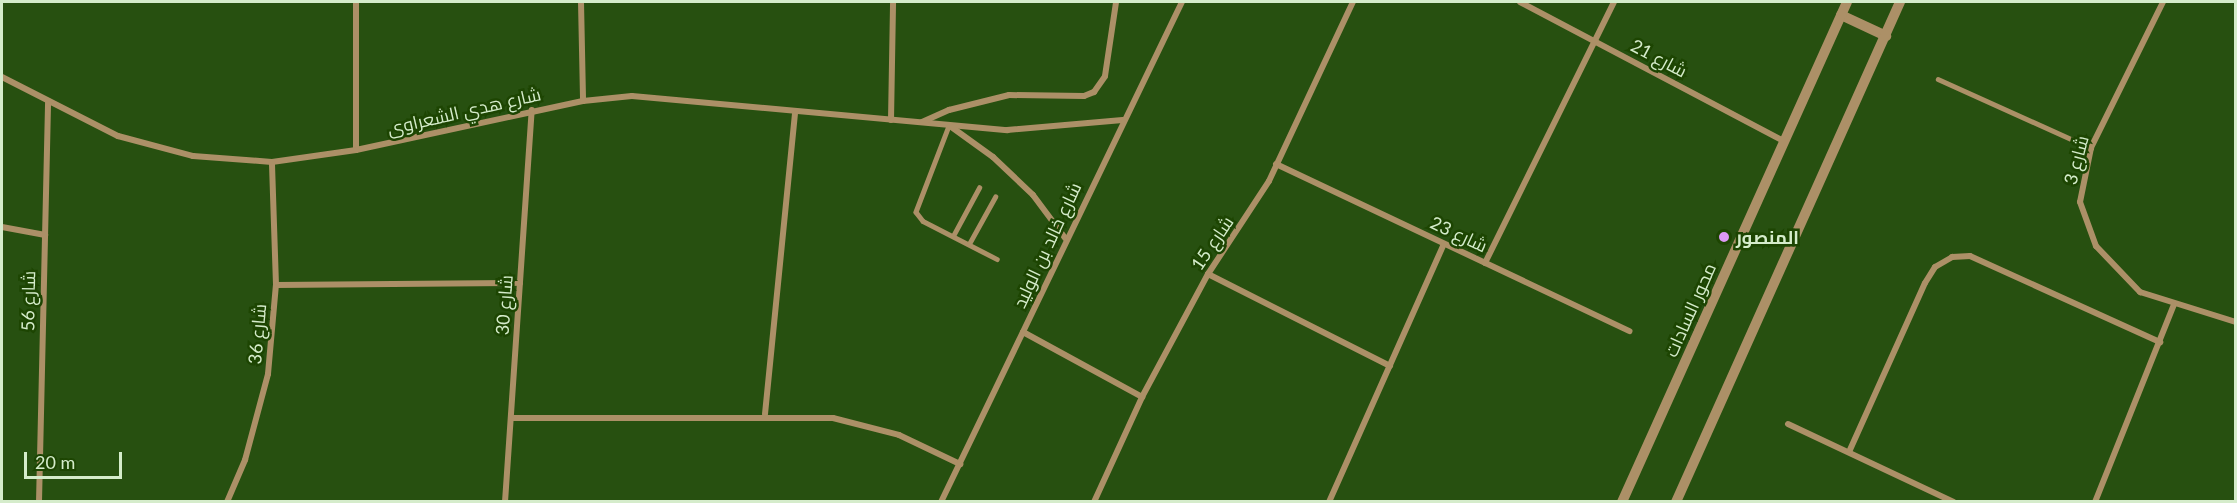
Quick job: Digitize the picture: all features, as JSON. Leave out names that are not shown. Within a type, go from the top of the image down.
[{"type":"street","points":[[356,2],[356,150]]},
{"type":"street","points":[[581,2],[582,101]]},
{"type":"street","points":[[891,120],[893,2]]},
{"type":"street","points":[[920,123],[958,107],[1009,94],[1084,96],[1094,92],[1105,76],[1116,2]]},
{"type":"street","name":"شارع خالد بن الوليد","points":[[941,501],[1023,332],[1065,238],[1182,2]]},
{"type":"street","name":"شارع 15","points":[[1094,501],[1142,397],[1208,274],[1250,215],[1353,2]]},
{"type":"street","name":"شارع 21","points":[[1520,2],[1784,141]]},
{"type":"street","points":[[1485,263],[1614,2]]},
{"type":"street","name":"محور السادات","points":[[1622,501],[1847,2]]},
{"type":"street","points":[[1676,501],[1900,2]]},
{"type":"street","name":"شارع 3","points":[[2163,2],[2091,148],[2080,202],[2096,246],[2140,292],[2235,322]]},
{"type":"street","points":[[1841,15],[1886,36]]},
{"type":"street","name":"شارع هدي الشعراوى","points":[[2,77],[118,136],[193,156],[272,162],[356,150],[532,110],[582,101],[632,96],[949,126],[1019,130],[1123,120]]},
{"type":"street","name":"شارع 56","points":[[39,501],[48,101]]},
{"type":"street","name":"شارع 30","points":[[505,501],[532,110]]},
{"type":"street","points":[[765,414],[795,111]]},
{"type":"street","points":[[949,126],[1025,188],[1065,238]]},
{"type":"street","name":"شارع 36","points":[[227,501],[245,460],[268,374],[276,285],[272,162]]},
{"type":"street","name":"شارع 23","points":[[1276,164],[1629,331]]},
{"type":"street","points":[[2,227],[45,235]]},
{"type":"street","points":[[1329,501],[1444,244]]},
{"type":"street","points":[[1849,452],[1925,283],[1935,267],[1952,257],[1970,256],[2160,342]]},
{"type":"street","points":[[1208,274],[1390,366]]},
{"type":"street","points":[[276,285],[520,283]]},
{"type":"street","points":[[2095,501],[2174,304]]},
{"type":"street","points":[[1023,332],[1142,397]]},
{"type":"street","points":[[511,418],[765,414],[844,420],[899,435],[960,464]]},
{"type":"street","points":[[1788,424],[1954,501]]},
{"type":"lane","points":[[1938,79],[2091,148]]},
{"type":"lane","points":[[949,126],[916,212],[923,220],[997,259]]},
{"type":"lane","points":[[953,236],[979,188]]},
{"type":"lane","points":[[969,244],[995,197]]},
{"type":"place","name":"المنصور","points":[[1724,237]]}]
